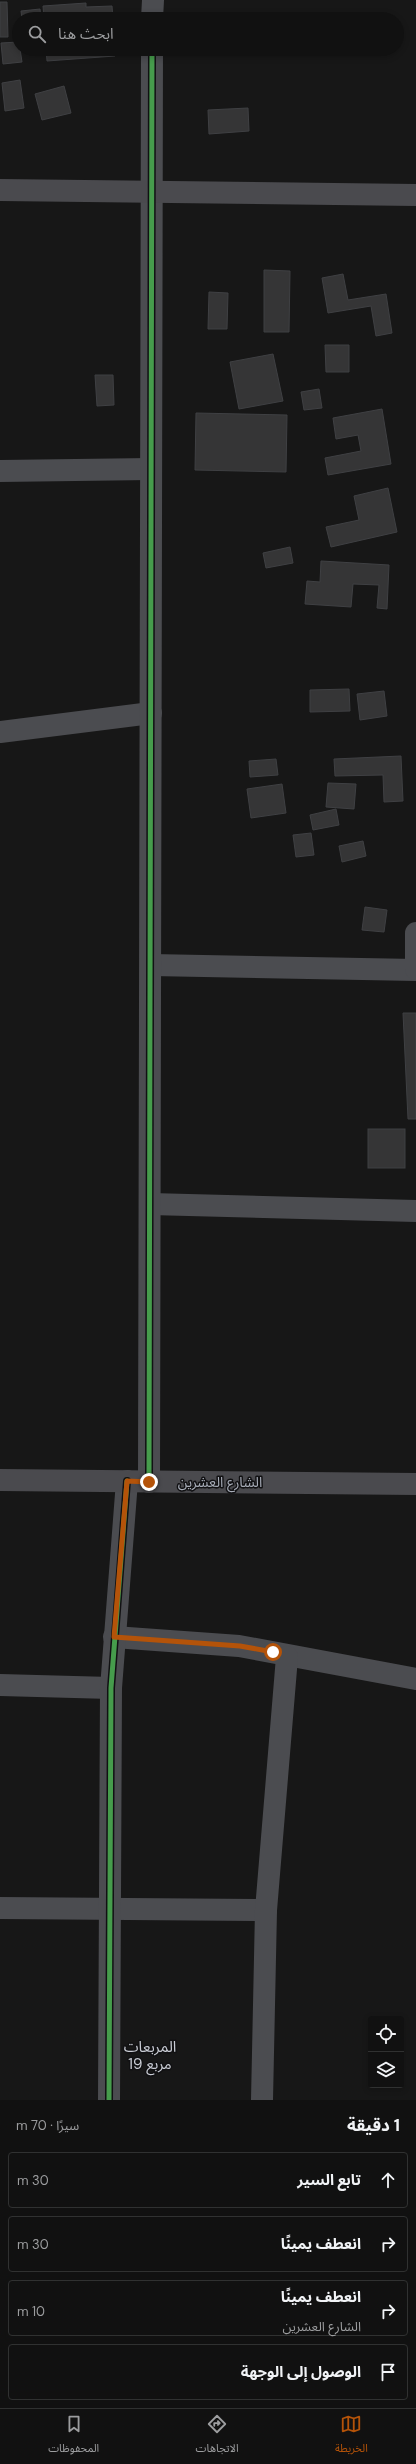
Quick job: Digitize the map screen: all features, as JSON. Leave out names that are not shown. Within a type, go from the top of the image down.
[{"type":"street","points":[[152,12],[153,0]]},
{"type":"street","points":[[149,1482],[152,56]]},
{"type":"street","points":[[0,190],[416,195]]},
{"type":"street","points":[[0,471],[152,469]]},
{"type":"street","points":[[0,732],[151,713]]},
{"type":"street","points":[[150,965],[416,970],[416,933]]},
{"type":"street","points":[[150,1204],[416,1211]]},
{"type":"street","name":"الشارع العشرين","points":[[0,1480],[416,1484]]},
{"type":"street","points":[[109,2100],[108,1910],[111,1688],[127,1481]]},
{"type":"street","points":[[114,1637],[240,1646],[416,1679]]},
{"type":"street","points":[[262,2100],[266,1910],[287,1656]]},
{"type":"street","points":[[0,1685],[111,1688]]},
{"type":"street","points":[[0,1908],[266,1910]]},
{"type":"building","points":[[0,2],[7,2],[8,37],[0,37]]},
{"type":"building","points":[[86,3],[86,7],[112,6],[112,12],[43,12],[43,6]]},
{"type":"building","points":[[40,9],[40,12],[21,12]]},
{"type":"building","points":[[12,42],[12,56],[21,56],[22,62],[3,64],[1,43]]},
{"type":"building","points":[[47,56],[115,56],[47,61]]},
{"type":"building","points":[[20,80],[24,108],[5,111],[2,83]]},
{"type":"building","points":[[64,86],[71,113],[42,120],[35,94]]},
{"type":"building","points":[[248,108],[249,131],[209,134],[208,110]]},
{"type":"building","points":[[264,270],[290,271],[289,332],[264,332]]},
{"type":"building","points":[[343,274],[348,300],[386,294],[392,333],[376,336],[371,306],[328,313],[322,278]]},
{"type":"building","points":[[209,292],[228,293],[227,329],[208,329]]},
{"type":"building","points":[[325,345],[349,345],[349,372],[326,372]]},
{"type":"building","points":[[273,354],[283,401],[239,409],[230,362]]},
{"type":"building","points":[[95,375],[113,375],[114,405],[97,406]]},
{"type":"building","points":[[319,389],[322,408],[304,410],[301,392]]},
{"type":"building","points":[[382,409],[391,464],[328,475],[325,458],[361,451],[358,435],[336,439],[333,418]]},
{"type":"building","points":[[196,413],[287,415],[286,472],[195,470]]},
{"type":"building","points":[[388,488],[397,532],[331,547],[326,527],[359,520],[354,496]]},
{"type":"building","points":[[290,547],[293,563],[266,568],[263,553]]},
{"type":"building","points":[[321,561],[389,565],[387,609],[377,608],[379,585],[353,584],[351,607],[305,604],[307,581],[320,582]]},
{"type":"building","points":[[349,689],[350,711],[310,712],[310,690]]},
{"type":"building","points":[[384,691],[387,716],[360,720],[357,694]]},
{"type":"building","points":[[401,756],[403,801],[384,802],[383,775],[335,776],[334,759]]},
{"type":"building","points":[[276,759],[278,775],[250,777],[249,761]]},
{"type":"building","points":[[328,783],[356,784],[354,809],[326,807]]},
{"type":"building","points":[[282,784],[286,813],[251,818],[247,789]]},
{"type":"building","points":[[336,809],[339,825],[313,830],[310,815]]},
{"type":"building","points":[[311,833],[314,855],[296,857],[293,835]]},
{"type":"building","points":[[363,841],[366,856],[342,862],[339,846]]},
{"type":"building","points":[[365,907],[387,910],[384,932],[362,930]]},
{"type":"building","points":[[403,1013],[416,1013],[416,1119],[408,1119]]},
{"type":"building","points":[[368,1129],[405,1129],[405,1168],[368,1168]]},
{"type":"cycle path","points":[[149,1482],[152,56]]},
{"type":"cycle path","points":[[109,2100],[111,1688],[127,1481]]},
{"type":"district","name":"المربعات مربع 19","points":[[150,2056]]},
{"type":"route","points":[[149,1482],[127,1481],[114,1637],[240,1646],[273,1652]]}]
